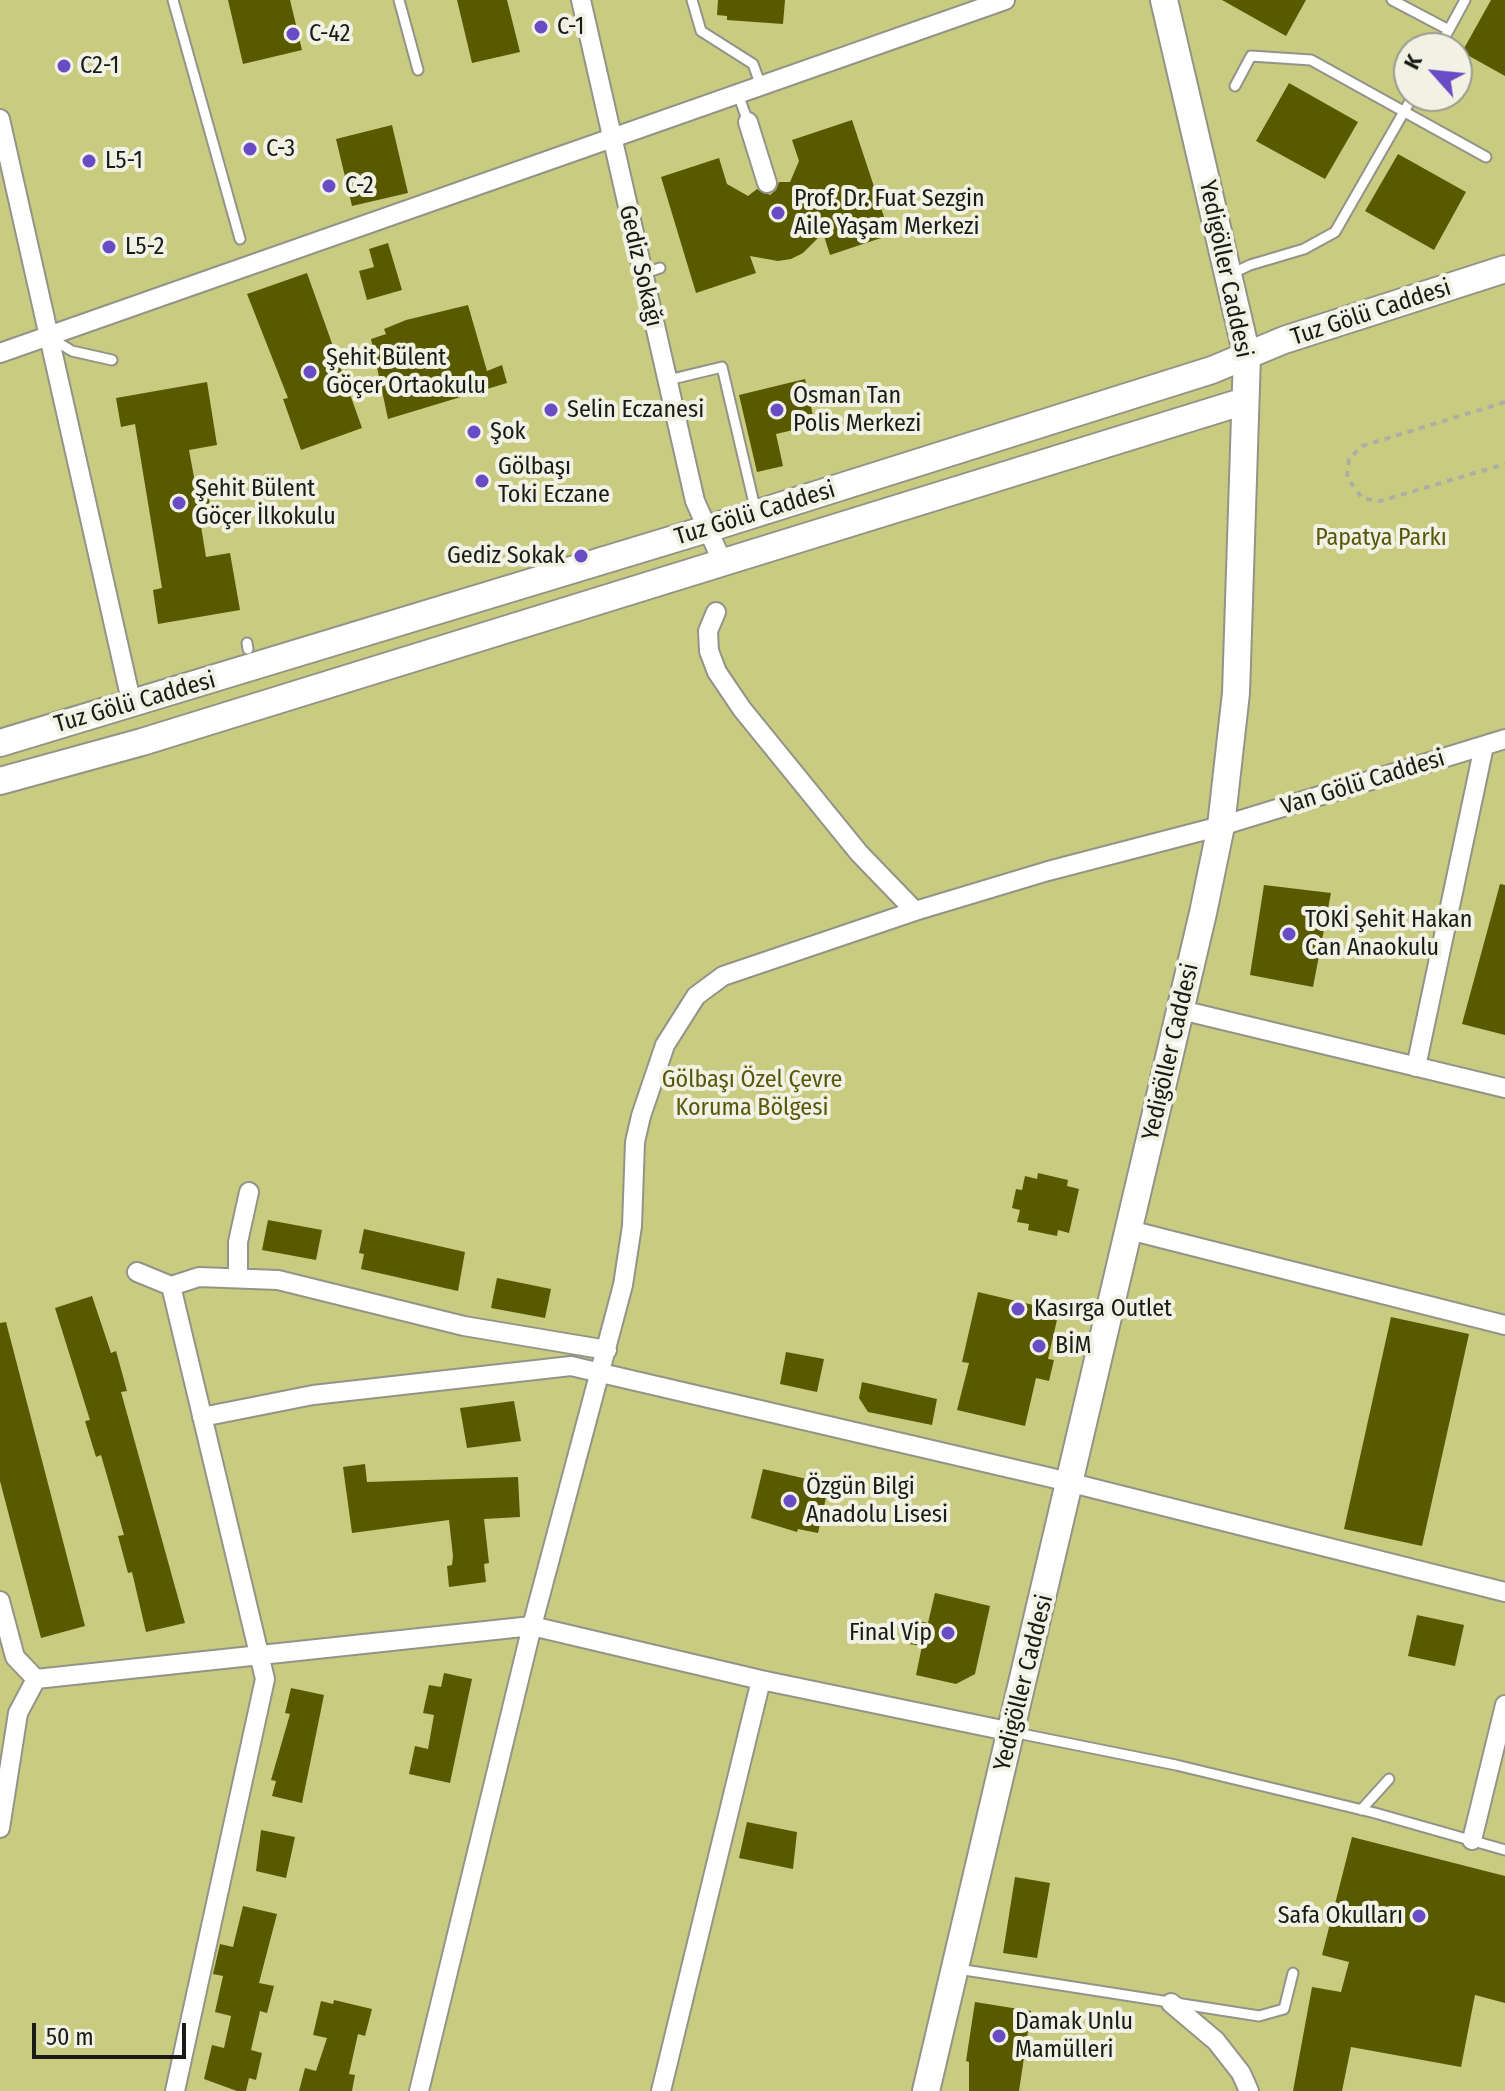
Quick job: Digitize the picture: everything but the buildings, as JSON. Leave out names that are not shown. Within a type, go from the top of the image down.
[{"type":"street","name":"Gediz Sokağı","points":[[581,0],[695,501],[722,561]]},
{"type":"street","points":[[0,353],[612,138],[689,118],[738,94],[1005,0]]},
{"type":"street","name":"Yedigöller Caddesi","points":[[926,2091],[1071,1483],[1221,826],[1236,693],[1247,356],[1164,0]]},
{"type":"street","points":[[0,119],[132,705]]},
{"type":"street","points":[[748,122],[767,183]]},
{"type":"street","name":"Tuz Gölü Caddesi","points":[[0,743],[756,514],[1247,356],[1284,340],[1505,269]]},
{"type":"street","name":"Tuz Gölü Caddesi","points":[[0,781],[142,742],[1245,401]]},
{"type":"street","points":[[716,612],[708,631],[709,651],[717,672],[742,709],[859,853],[915,911]]},
{"type":"street","name":"Van Gölü Caddesi","points":[[419,2091],[532,1626],[607,1350],[632,1226],[635,1142],[641,1116],[665,1045],[696,996],[723,976],[915,911],[1063,866],[1221,826],[1505,739]]},
{"type":"street","points":[[1416,1067],[1484,746]]},
{"type":"street","points":[[1181,1010],[1505,1088]]},
{"type":"street","points":[[238,1278],[238,1242],[249,1192]]},
{"type":"street","points":[[1129,1230],[1505,1325]]},
{"type":"street","points":[[137,1272],[171,1286],[199,1277],[278,1280],[464,1326],[607,1350]]},
{"type":"street","points":[[171,1286],[265,1679],[175,2091]]},
{"type":"street","points":[[202,1417],[313,1395],[549,1367],[601,1373],[1071,1483],[1505,1592]]},
{"type":"street","points":[[0,1601],[15,1657],[20,1666],[36,1679],[532,1626],[761,1680],[1012,1732]]},
{"type":"street","points":[[0,1828],[18,1713],[36,1679]]},
{"type":"street","points":[[661,2091],[761,1680]]},
{"type":"street","points":[[1472,1840],[1505,1705]]},
{"type":"street","points":[[1171,2003],[1216,2041],[1241,2073],[1249,2091]]},
{"type":"lane","points":[[173,0],[240,239]]},
{"type":"lane","points":[[399,0],[418,70]]},
{"type":"lane","points":[[692,0],[701,31],[753,64],[761,86]]},
{"type":"lane","points":[[1392,0],[1449,30],[1465,0]]},
{"type":"lane","points":[[1235,86],[1251,56],[1311,60],[1486,157]]},
{"type":"lane","points":[[738,94],[748,122]]},
{"type":"lane","points":[[1228,276],[1250,265],[1304,249],[1335,232],[1403,113]]},
{"type":"lane","points":[[642,274],[660,268]]},
{"type":"lane","points":[[48,336],[72,351],[112,360]]},
{"type":"lane","points":[[668,380],[722,367],[756,514]]},
{"type":"lane","points":[[1012,1732],[1176,1765],[1361,1810],[1505,1850]]},
{"type":"lane","points":[[1361,1810],[1389,1779]]},
{"type":"lane","points":[[955,1969],[1234,2014],[1273,2014],[1288,2002],[1293,1973]]},
{"type":"path","points":[[1505,402],[1362,446],[1349,459],[1347,477],[1362,498],[1380,501],[1505,464]]},
{"type":"green space","name":"Gölbaşı Özel Çevre Koruma Bölgesi","points":[[0,0],[1505,0],[1505,2091],[0,2091]]},
{"type":"place","name":"C-1","points":[[541,27]]},
{"type":"place","name":"C-42","points":[[293,34]]},
{"type":"place","name":"C2-1","points":[[64,66]]},
{"type":"place","name":"C-3","points":[[250,149]]},
{"type":"place","name":"L5-1","points":[[89,161]]},
{"type":"place","name":"C-2","points":[[329,186]]},
{"type":"place","name":"Prof. Dr. Fuat Sezgin Aile Yaşam Merkezi","points":[[778,213]]},
{"type":"place","name":"L5-2","points":[[109,247]]},
{"type":"place","name":"Şehit Bülent Göçer Ortaokulu","points":[[310,372]]},
{"type":"place","name":"Selin Eczanesi","points":[[551,410]]},
{"type":"place","name":"Osman Tan Polis Merkezi","points":[[777,410]]},
{"type":"place","name":"Şok","points":[[474,432]]},
{"type":"place","name":"Gölbaşı Toki Eczane","points":[[482,481]]},
{"type":"place","name":"Şehit Bülent Göçer İlkokulu","points":[[179,503]]},
{"type":"place","name":"Gediz Sokak","points":[[581,556]]},
{"type":"place","name":"TOKİ Şehit Hakan Can Anaokulu","points":[[1289,934]]},
{"type":"place","name":"Kasırga Outlet","points":[[1018,1309]]},
{"type":"place","name":"BİM","points":[[1039,1346]]},
{"type":"place","name":"Özgün Bilgi Anadolu Lisesi","points":[[790,1501]]},
{"type":"place","name":"Final Vip","points":[[948,1633]]},
{"type":"place","name":"Safa Okulları","points":[[1419,1916]]},
{"type":"place","name":"Damak Unlu Mamülleri","points":[[999,2036]]},
{"type":"park label","name":"Papatya Parkı","points":[[1381,538]]}]
